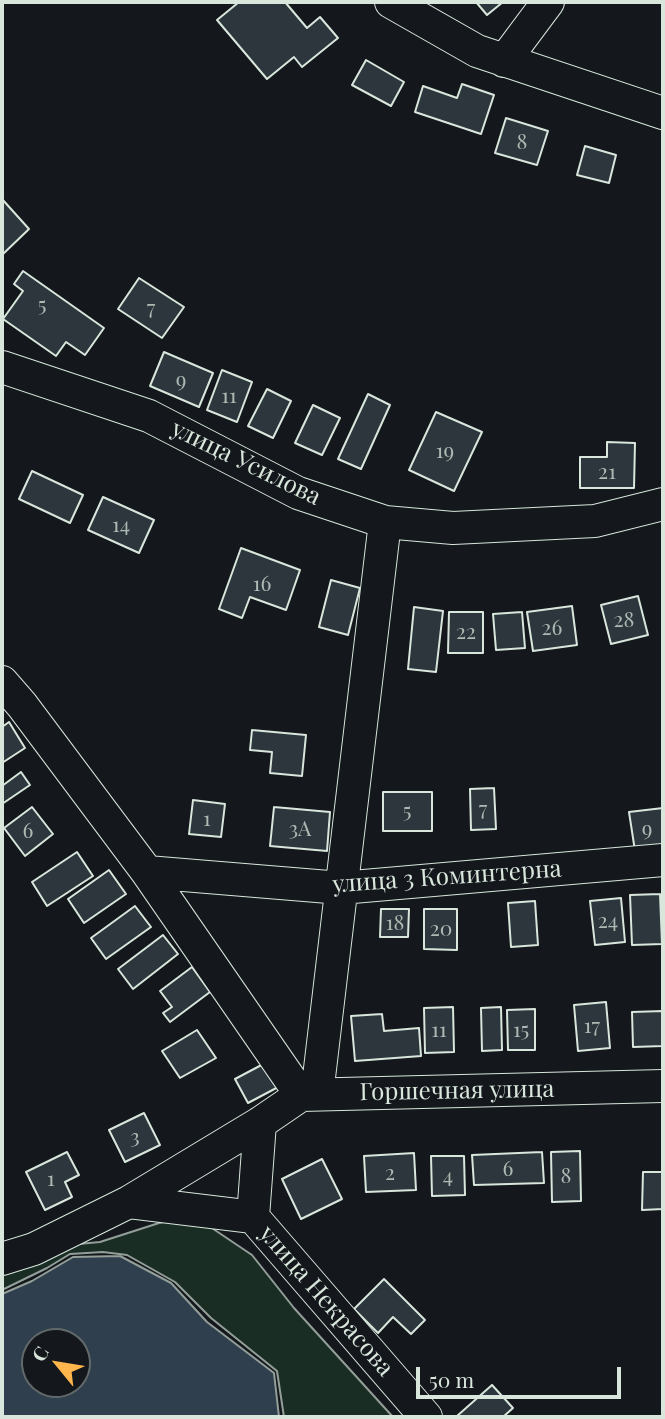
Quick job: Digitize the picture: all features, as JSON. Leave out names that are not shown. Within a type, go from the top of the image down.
[{"type":"street","points":[[391,2],[477,51],[663,113]]},
{"type":"street","points":[[505,61],[548,2]]},
{"type":"street","name":"улица Усилова","points":[[2,367],[149,416],[298,493],[385,522],[453,528],[595,521],[663,504]]},
{"type":"street","points":[[309,1095],[341,888],[385,522]]},
{"type":"street","points":[[2,682],[147,872],[309,1095]]},
{"type":"street","name":"улица 3 Коминтерна","points":[[147,872],[341,888],[663,860]]},
{"type":"street","name":"Горшечная улица","points":[[309,1095],[663,1086]]},
{"type":"street","points":[[2,1259],[34,1249],[129,1202],[309,1095]]},
{"type":"street","points":[[129,1202],[253,1217],[260,1123]]},
{"type":"street","name":"улица Некрасова","points":[[253,1217],[426,1417]]},
{"type":"green space","points":[[194,1216],[252,1255],[294,1308],[393,1417],[284,1417],[277,1371],[211,1318],[175,1282],[127,1255],[103,1252],[70,1254],[2,1290],[2,1276],[57,1246],[100,1242],[159,1223]]},
{"type":"water","points":[[120,1256],[171,1283],[207,1322],[274,1373],[279,1417],[2,1417],[2,1294],[32,1281],[73,1257]]},
{"type":"building","points":[[239,2],[285,2],[307,28],[320,17],[338,38],[302,67],[294,57],[267,79],[217,20]]},
{"type":"building","points":[[476,2],[503,2],[487,15]]},
{"type":"building","points":[[366,60],[404,82],[391,106],[352,85]]},
{"type":"building","points":[[462,84],[494,95],[481,134],[415,112],[423,86],[457,98]]},
{"type":"building","points":[[506,118],[548,131],[537,165],[495,153]]},
{"type":"building","points":[[585,146],[616,155],[609,183],[577,175]]},
{"type":"building","points":[[2,199],[29,229],[2,255]]},
{"type":"building","points":[[23,271],[104,328],[85,355],[66,342],[56,356],[3,319],[23,291],[14,284]]},
{"type":"building","points":[[139,278],[184,307],[162,338],[118,309]]},
{"type":"building","points":[[164,352],[213,373],[199,407],[150,386]]},
{"type":"building","points":[[222,370],[252,382],[237,422],[207,410]]},
{"type":"building","points":[[267,389],[291,401],[273,438],[248,426]]},
{"type":"building","points":[[368,394],[390,405],[361,469],[338,459]]},
{"type":"building","points":[[313,405],[340,418],[322,455],[295,443]]},
{"type":"building","points":[[436,412],[482,432],[454,491],[409,470]]},
{"type":"building","points":[[607,442],[635,443],[634,488],[580,488],[580,457],[607,457]]},
{"type":"building","points":[[32,471],[83,495],[70,523],[19,499]]},
{"type":"building","points":[[103,497],[154,520],[139,553],[88,530]]},
{"type":"building","points":[[241,548],[300,570],[286,610],[250,597],[242,618],[219,609]]},
{"type":"building","points":[[331,580],[360,588],[348,635],[319,627]]},
{"type":"building","points":[[638,596],[648,635],[611,644],[601,605]]},
{"type":"building","points":[[572,606],[577,645],[533,651],[527,612]]},
{"type":"building","points":[[414,607],[443,611],[436,672],[408,669]]},
{"type":"building","points":[[449,612],[483,612],[483,653],[448,653]]},
{"type":"building","points":[[522,612],[525,648],[496,650],[493,614]]},
{"type":"building","points":[[9,722],[25,748],[2,763],[2,727]]},
{"type":"building","points":[[252,730],[306,735],[302,776],[270,773],[272,752],[250,750]]},
{"type":"building","points":[[21,772],[30,785],[2,804],[2,786]]},
{"type":"building","points":[[494,788],[496,829],[471,830],[470,789]]},
{"type":"building","points":[[383,792],[432,792],[432,831],[383,831]]},
{"type":"building","points":[[193,800],[225,804],[221,837],[189,834]]},
{"type":"building","points":[[32,807],[53,834],[25,856],[4,828]]},
{"type":"building","points":[[274,807],[330,812],[327,851],[270,846]]},
{"type":"building","points":[[663,808],[663,846],[635,851],[629,812]]},
{"type":"building","points":[[77,852],[93,876],[47,906],[32,882]]},
{"type":"building","points":[[109,870],[126,894],[84,923],[68,899]]},
{"type":"building","points":[[660,894],[662,944],[632,945],[630,895]]},
{"type":"building","points":[[621,898],[625,942],[595,945],[590,901]]},
{"type":"building","points":[[535,901],[538,945],[511,947],[508,903]]},
{"type":"building","points":[[135,906],[151,927],[106,959],[91,938]]},
{"type":"building","points":[[381,909],[409,909],[408,937],[380,937]]},
{"type":"building","points":[[424,909],[457,909],[457,950],[424,949]]},
{"type":"building","points":[[163,935],[178,954],[133,989],[118,969]]},
{"type":"building","points":[[192,967],[210,992],[170,1022],[163,1013],[172,1007],[160,991]]},
{"type":"building","points":[[606,1002],[610,1048],[578,1051],[574,1005]]},
{"type":"building","points":[[453,1007],[454,1052],[425,1053],[424,1008]]},
{"type":"building","points":[[501,1007],[502,1050],[482,1051],[481,1008]]},
{"type":"building","points":[[535,1009],[535,1050],[508,1050],[507,1010]]},
{"type":"building","points":[[663,1011],[663,1046],[633,1047],[632,1012]]},
{"type":"building","points":[[382,1014],[384,1031],[419,1028],[421,1056],[355,1061],[351,1016]]},
{"type":"building","points":[[197,1030],[216,1058],[180,1078],[162,1051]]},
{"type":"building","points":[[269,1061],[282,1085],[248,1103],[235,1079]]},
{"type":"building","points":[[144,1113],[160,1145],[125,1162],[109,1130]]},
{"type":"building","points":[[580,1151],[581,1201],[552,1202],[551,1152]]},
{"type":"building","points":[[67,1152],[79,1175],[65,1182],[72,1197],[45,1210],[26,1172]]},
{"type":"building","points":[[542,1152],[544,1183],[474,1185],[472,1155]]},
{"type":"building","points":[[414,1153],[416,1190],[366,1192],[364,1156]]},
{"type":"building","points":[[431,1156],[464,1156],[465,1195],[432,1196]]},
{"type":"building","points":[[322,1159],[342,1199],[301,1219],[282,1179]]},
{"type":"building","points":[[643,1172],[663,1172],[663,1209],[642,1210]]},
{"type":"building","points":[[384,1279],[425,1320],[411,1334],[393,1317],[378,1333],[354,1309]]},
{"type":"building","points":[[492,1385],[513,1408],[503,1417],[457,1416]]}]
